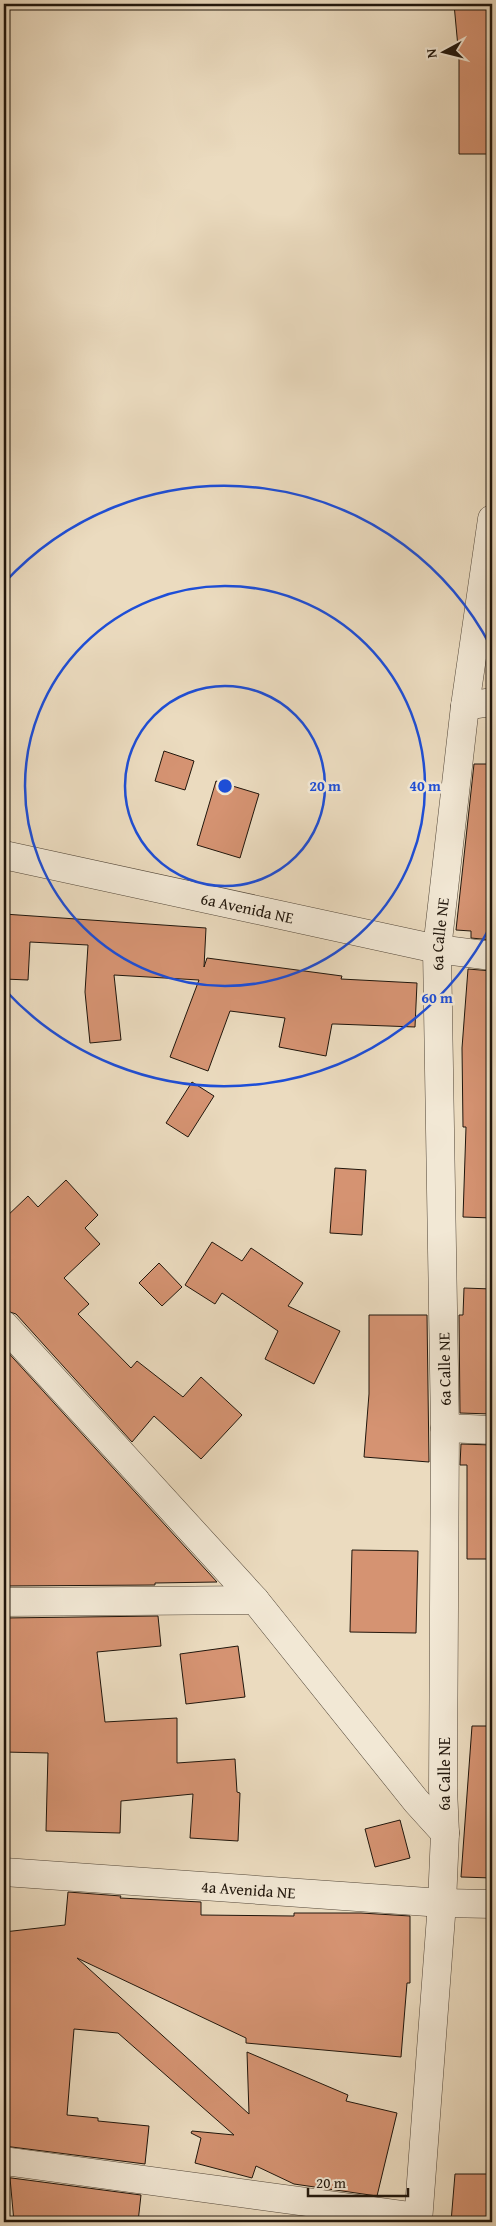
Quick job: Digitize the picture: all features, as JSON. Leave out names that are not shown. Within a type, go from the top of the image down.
[{"type":"street","name":"6a Calle NE","points":[[418,2220],[442,1903],[445,1833],[443,1769],[445,1428],[438,949],[464,706],[492,519]]},
{"type":"street","points":[[464,706],[492,702]]},
{"type":"street","name":"6a Avenida NE","points":[[4,855],[438,949],[492,956]]},
{"type":"street","points":[[4,1325],[255,1600],[416,1801],[445,1833]]},
{"type":"street","points":[[445,1428],[492,1430]]},
{"type":"street","points":[[4,1602],[255,1600]]},
{"type":"street","name":"4a Avenida NE","points":[[4,1872],[442,1903],[492,1904]]},
{"type":"street","points":[[4,2162],[418,2220]]},
{"type":"building","points":[[454,4],[492,4],[492,154],[459,154],[459,58]]},
{"type":"building","points":[[164,751],[194,761],[185,790],[155,781]]},
{"type":"building","points":[[474,764],[492,764],[492,940],[471,938],[471,931],[456,930]]},
{"type":"building","points":[[216,781],[259,794],[240,858],[197,845]]},
{"type":"building","points":[[4,914],[206,928],[204,967],[207,958],[342,976],[341,979],[417,983],[415,1027],[332,1024],[326,1056],[279,1047],[285,1018],[230,1011],[208,1071],[170,1057],[199,980],[114,975],[121,1040],[90,1043],[85,992],[88,945],[30,942],[28,980],[4,979]]},
{"type":"building","points":[[468,969],[492,971],[492,1218],[463,1217],[466,1127],[463,1127],[462,1048]]},
{"type":"building","points":[[192,1082],[214,1096],[188,1137],[166,1123]]},
{"type":"building","points":[[335,1168],[366,1170],[362,1235],[330,1233]]},
{"type":"building","points":[[66,1180],[98,1215],[85,1228],[100,1244],[64,1278],[89,1304],[78,1314],[131,1368],[137,1361],[183,1397],[201,1377],[242,1415],[201,1459],[154,1416],[132,1442],[16,1314],[4,1310],[4,1219],[28,1196],[38,1207]]},
{"type":"building","points":[[212,1242],[242,1261],[251,1248],[303,1283],[288,1306],[340,1331],[314,1384],[265,1359],[278,1331],[222,1293],[215,1304],[185,1285]]},
{"type":"building","points":[[159,1263],[182,1287],[162,1306],[139,1283]]},
{"type":"building","points":[[464,1288],[492,1289],[492,1414],[460,1413],[459,1315],[463,1315]]},
{"type":"building","points":[[369,1315],[427,1315],[429,1462],[364,1457],[369,1394]]},
{"type":"building","points":[[4,1348],[217,1582],[155,1583],[155,1585],[4,1586]]},
{"type":"building","points":[[461,1444],[492,1445],[492,1559],[467,1559],[467,1465],[460,1465]]},
{"type":"building","points":[[352,1550],[418,1551],[416,1633],[350,1632]]},
{"type":"building","points":[[158,1616],[161,1646],[97,1652],[105,1722],[177,1718],[177,1763],[235,1759],[237,1792],[240,1793],[238,1841],[190,1838],[193,1794],[121,1801],[120,1833],[46,1831],[48,1753],[4,1752],[4,1618]]},
{"type":"building","points":[[238,1646],[245,1697],[186,1704],[180,1654]]},
{"type":"building","points":[[472,1726],[492,1726],[492,1878],[461,1877]]},
{"type":"building","points":[[400,1820],[410,1858],[375,1867],[365,1829]]},
{"type":"building","points":[[68,1892],[121,1896],[120,1898],[201,1902],[201,1915],[294,1916],[294,1913],[361,1913],[410,1916],[410,1983],[407,1983],[401,2057],[246,2043],[246,2038],[77,1958],[249,2114],[247,2052],[348,2095],[346,2101],[397,2113],[377,2196],[294,2184],[256,2166],[252,2178],[195,2163],[201,2138],[191,2133],[192,2131],[234,2135],[118,2033],[74,2029],[67,2115],[98,2118],[98,2121],[149,2126],[145,2164],[4,2146],[4,1932],[65,1925]]},
{"type":"building","points":[[455,2174],[492,2174],[492,2222],[451,2222]]},
{"type":"building","points":[[4,2177],[141,2195],[138,2222],[14,2222],[10,2178]]},
{"type":"building","points":[[298,2217],[340,2222],[297,2222]]}]
